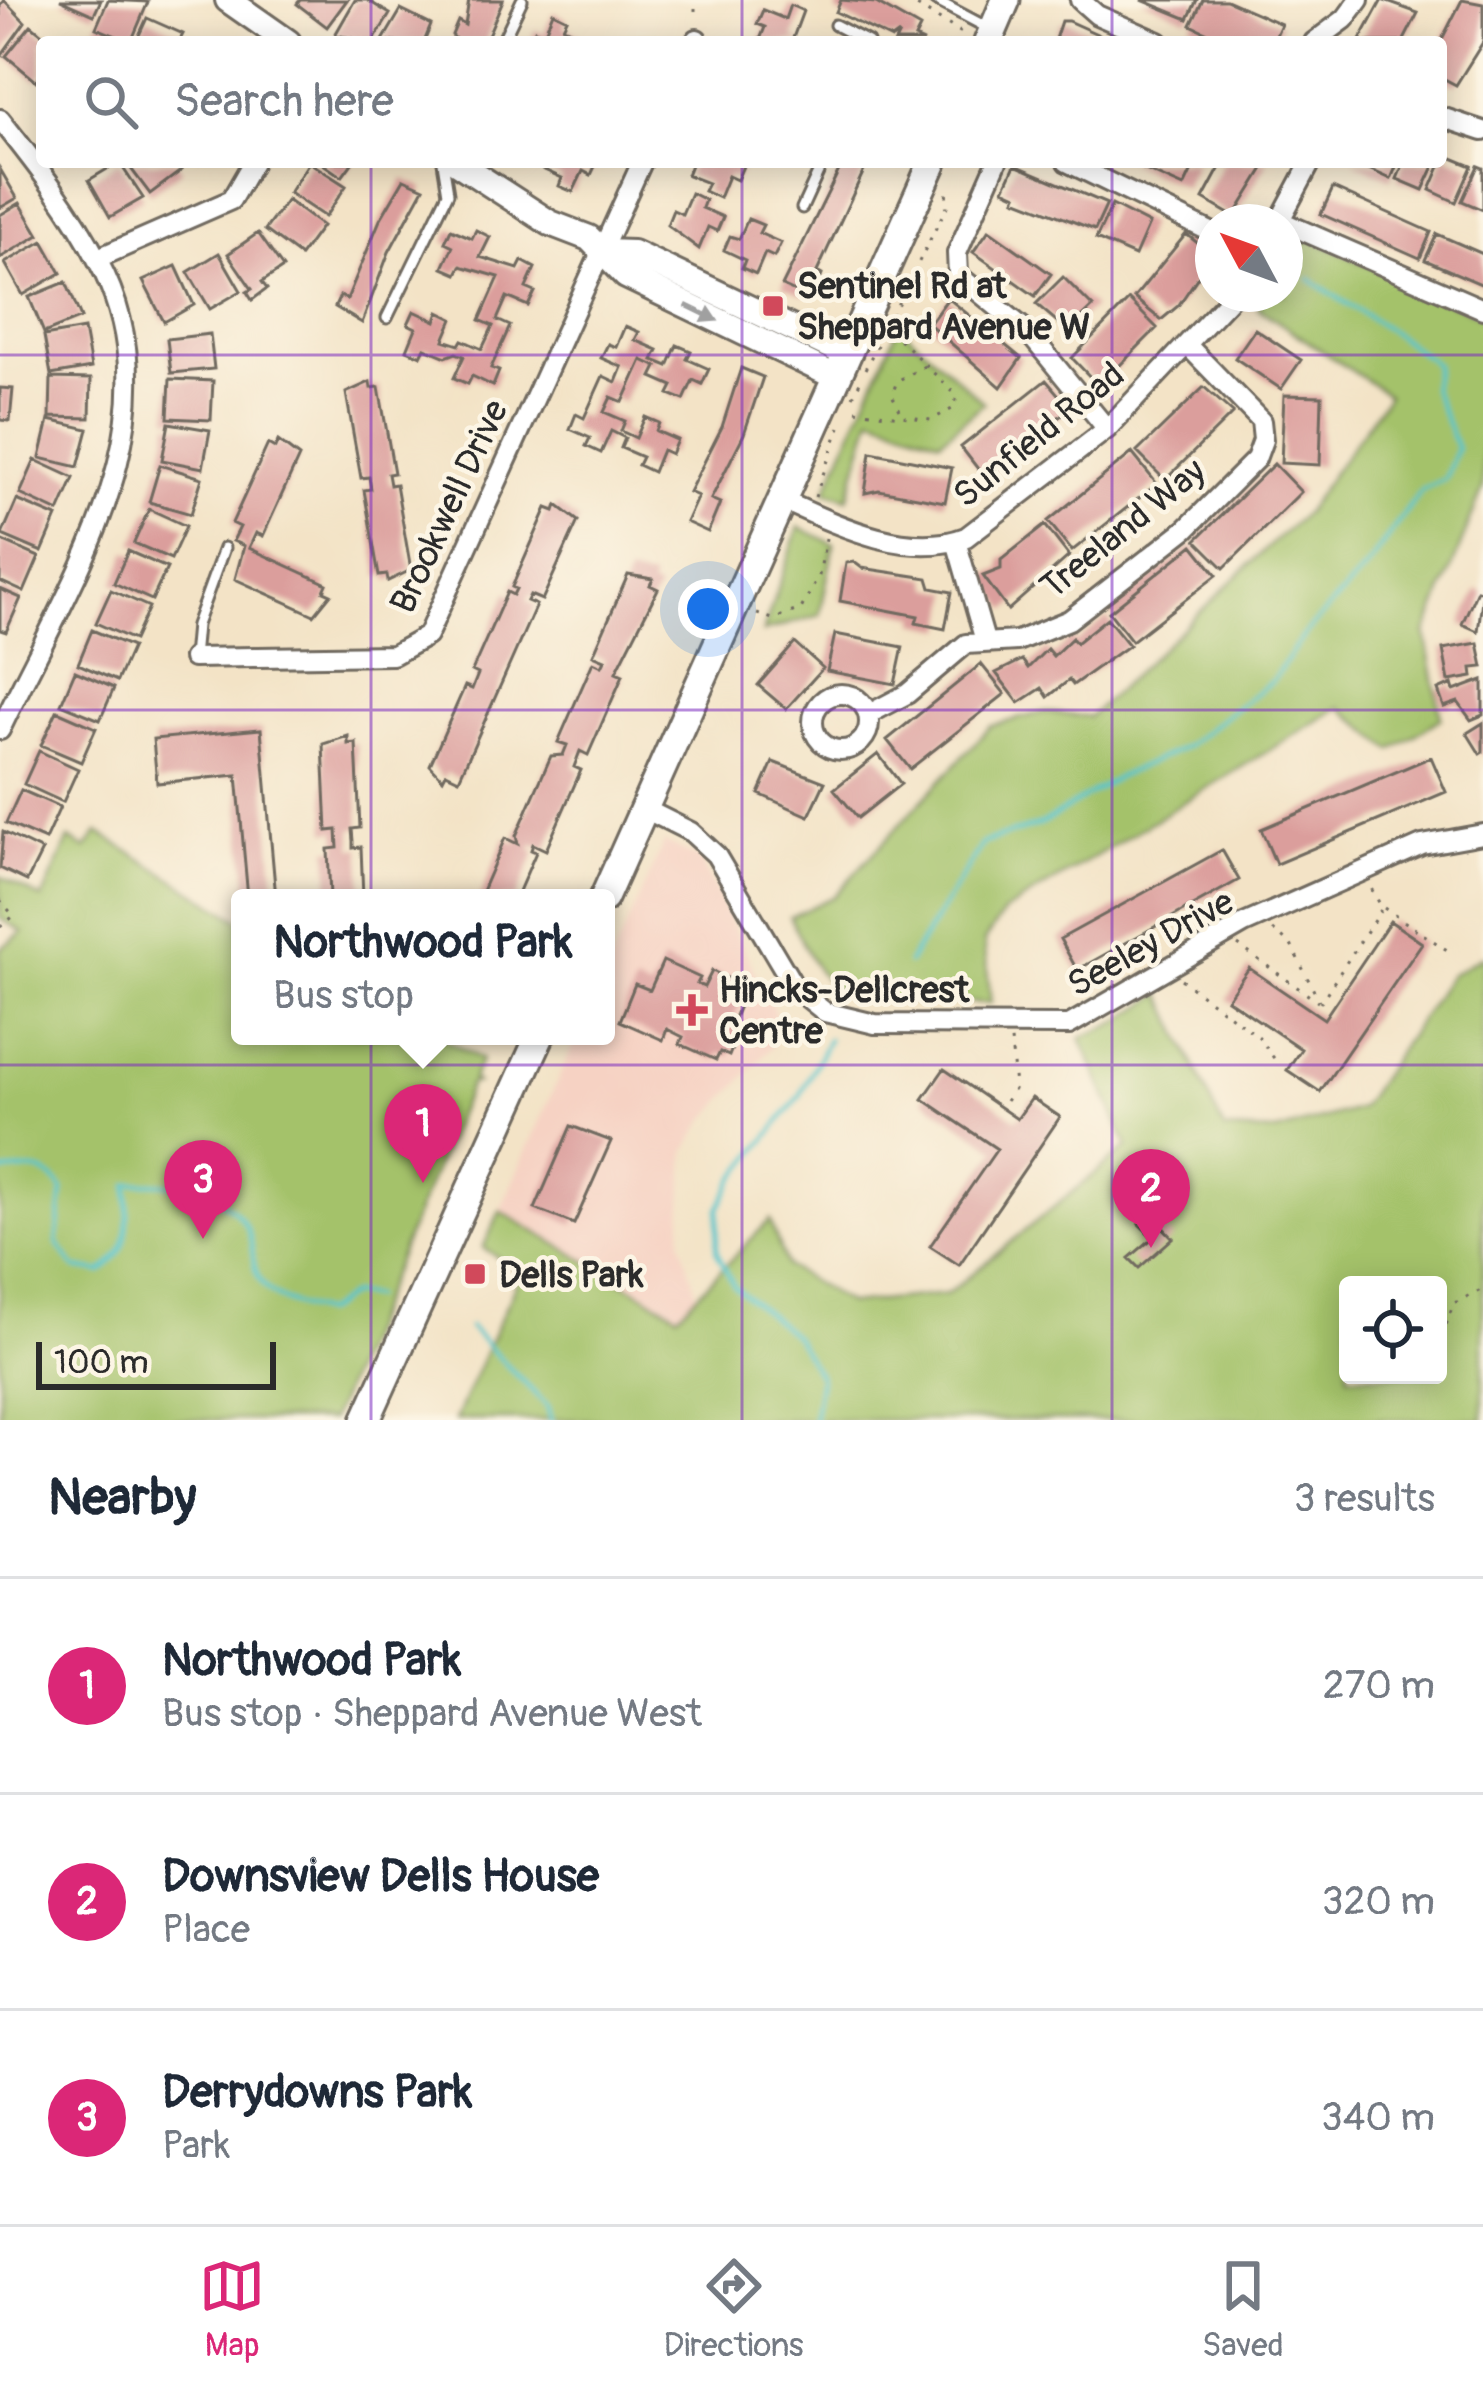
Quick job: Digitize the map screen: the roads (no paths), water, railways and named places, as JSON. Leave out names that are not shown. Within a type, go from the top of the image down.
[{"type":"main road","points":[[988,36],[1006,0]]},
{"type":"main road","points":[[608,889],[782,500],[851,370],[939,173]]},
{"type":"main road","points":[[366,1420],[536,1045]]},
{"type":"street","points":[[228,0],[279,36]]},
{"type":"street","points":[[1080,0],[1097,15],[1145,36]]},
{"type":"street","points":[[1325,36],[1359,0]]},
{"type":"street","points":[[0,118],[36,163]]},
{"type":"street","points":[[1447,119],[1483,131]]},
{"type":"street","points":[[0,730],[116,485],[130,366],[119,314],[98,258],[40,168]]},
{"type":"street","points":[[98,258],[231,200],[250,168]]},
{"type":"street","points":[[465,168],[550,224],[589,238],[626,276],[851,370]]},
{"type":"street","points":[[603,252],[639,168]]},
{"type":"street","points":[[994,168],[957,253],[958,275],[1036,340],[1107,429]]},
{"type":"street","points":[[1079,168],[1195,224]]},
{"type":"street","points":[[1290,204],[1308,168]]},
{"type":"street","points":[[1303,231],[1483,309]]},
{"type":"street","name":"Brookwell Drive","points":[[193,658],[383,655],[418,645],[603,252]]},
{"type":"street","name":"Sunfield Road","points":[[782,500],[829,522],[891,541],[956,541],[1107,429],[1219,312]]},
{"type":"street","name":"Treeland Way","points":[[985,641],[1017,641],[1069,620],[1186,529],[1256,459],[1263,440],[1261,421],[1189,347]]},
{"type":"street","points":[[868,713],[908,694],[966,644],[985,641],[956,541]]},
{"type":"street","name":"Seeley Drive","points":[[645,809],[691,832],[716,855],[780,968],[825,1012],[875,1024],[1069,1024],[1224,935],[1363,870],[1422,845],[1483,834]]},
{"type":"lane","points":[[505,36],[522,0]]},
{"type":"lane","points":[[934,0],[984,36]]},
{"type":"lane","points":[[835,25],[856,36]]},
{"type":"lane","points":[[387,318],[448,193],[444,168]]},
{"type":"lane","points":[[802,208],[821,168]]},
{"type":"lane","points":[[193,658],[196,625],[224,548]]},
{"type":"waterway","points":[[908,963],[983,843],[1042,824],[1116,778],[1185,747],[1273,680],[1304,635],[1366,568],[1422,489],[1445,479],[1457,448],[1432,388],[1436,365],[1310,279]]},
{"type":"waterway","points":[[813,1420],[820,1378],[795,1337],[734,1286],[716,1250],[719,1208],[734,1180],[800,1096],[828,1039]]},
{"type":"waterway","points":[[0,1172],[28,1170],[57,1182],[63,1190],[57,1243],[75,1268],[101,1272],[111,1263],[124,1244],[128,1184],[160,1183],[209,1195],[236,1213],[249,1233],[260,1280],[278,1297],[324,1313],[351,1294],[373,1297]]},
{"type":"waterway","points":[[469,1327],[547,1406],[551,1420]]},
{"type":"place","name":"Sentinel Rd at Sheppard Avenue W","points":[[773,306]]},
{"type":"place","name":"Hincks-Dellcrest Centre","points":[[692,1010]]},
{"type":"place","name":"Northwood Park","points":[[423,1183]]},
{"type":"place","name":"Derrydowns Park","points":[[203,1239]]},
{"type":"place","name":"Downsview Dells House","points":[[1151,1248]]},
{"type":"place","name":"Dells Park","points":[[475,1274]]}]
